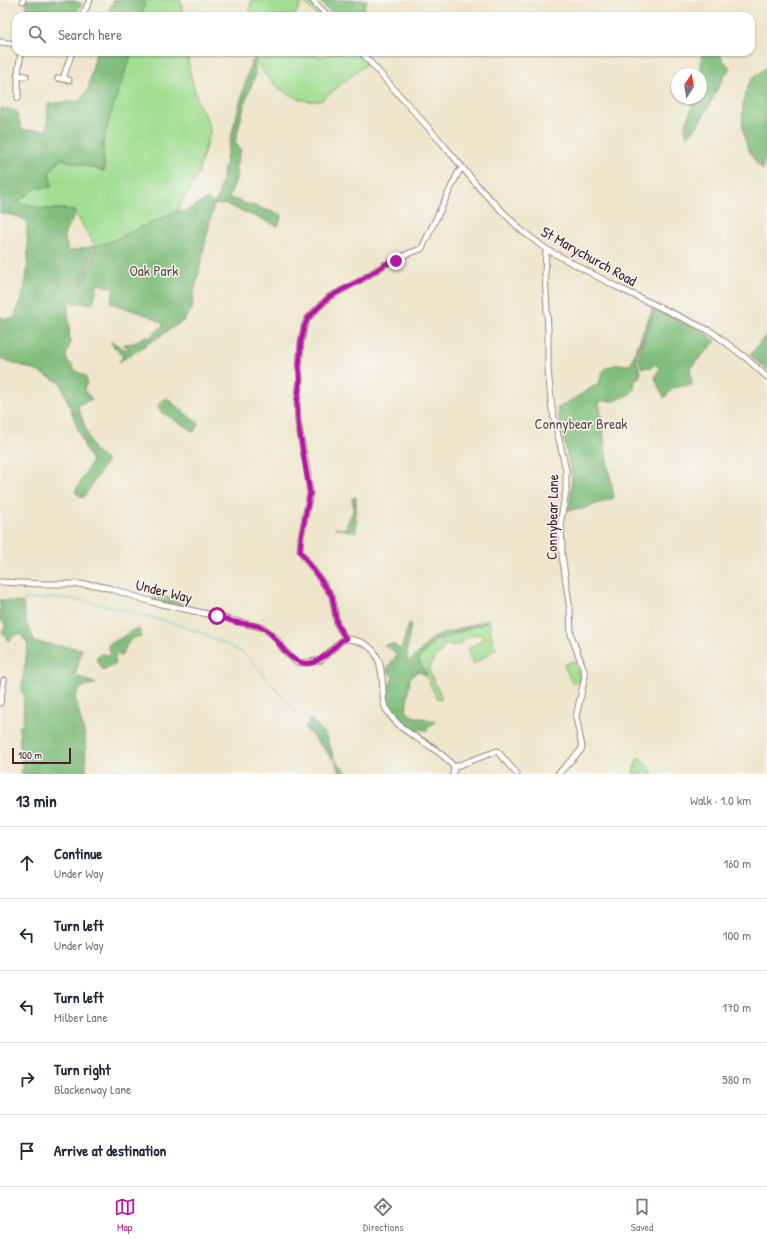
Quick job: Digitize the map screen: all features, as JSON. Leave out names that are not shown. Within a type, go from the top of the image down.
[{"type":"street","points":[[312,0],[324,12]]},
{"type":"street","points":[[84,12],[88,1]]},
{"type":"street","points":[[0,42],[12,44]]},
{"type":"street","points":[[18,98],[20,56]]},
{"type":"street","points":[[63,79],[71,56]]},
{"type":"street","name":"St Marychurch Road","points":[[365,56],[442,142],[482,191],[521,230],[546,249],[617,287],[712,332],[746,358],[767,377]]},
{"type":"street","points":[[18,76],[26,76]]},
{"type":"street","points":[[453,774],[454,768],[447,759],[405,731],[384,705],[381,670],[377,655],[366,644],[355,640],[346,639],[337,624],[332,596],[300,551],[301,537],[310,493],[298,422],[297,403],[300,379],[299,368],[301,342],[308,318],[329,297],[361,280],[386,264],[421,249],[458,173],[462,168]]},
{"type":"street","name":"Connybear Lane","points":[[546,249],[545,273],[548,330],[548,370],[552,409],[566,470],[566,491],[561,519],[562,556],[572,635],[585,676],[576,717],[582,747],[581,750],[558,774]]},
{"type":"street","name":"Under Way","points":[[0,582],[95,585],[152,602],[264,628],[275,637],[283,649],[296,662],[306,663],[321,660],[342,640],[346,639]]},
{"type":"street","points":[[0,702],[4,680]]},
{"type":"street","points":[[454,768],[497,750],[517,774]]},
{"type":"green space","points":[[26,0],[71,0],[82,4],[77,12],[27,12]]},
{"type":"green space","points":[[114,0],[145,0],[143,12],[109,12]]},
{"type":"green space","points":[[145,0],[181,0],[182,12],[143,12]]},
{"type":"green space","points":[[251,0],[310,0],[322,12],[313,12],[302,2],[296,12],[250,12]]},
{"type":"green space","points":[[318,0],[367,0],[362,12],[330,12]]},
{"type":"green space","points":[[95,56],[131,56],[112,110],[103,142],[104,171],[61,159],[49,173],[52,187],[37,188],[17,202],[43,209],[64,209],[74,211],[74,217],[64,234],[68,252],[93,246],[89,266],[68,307],[70,344],[66,356],[67,361],[71,364],[74,370],[85,376],[87,382],[84,390],[92,399],[77,405],[92,447],[95,452],[107,461],[83,498],[75,492],[92,461],[85,448],[61,383],[37,371],[0,358],[0,317],[6,319],[16,318],[16,313],[26,282],[28,250],[26,222],[18,217],[0,213],[0,108],[16,111],[22,130],[47,130],[48,104],[79,101],[88,90]]},
{"type":"green space","points":[[130,56],[188,56],[190,73],[198,103],[209,123],[210,132],[197,176],[177,211],[107,243],[95,246],[74,211],[64,209],[43,209],[17,202],[37,187],[61,159],[104,171],[103,142],[112,105]]},
{"type":"green space","points":[[254,56],[362,56],[370,64],[366,64],[322,100],[311,101],[290,95],[280,88],[270,80],[256,62]]},
{"type":"green space","points":[[702,56],[720,56],[730,68],[719,85],[705,113],[694,130],[687,137],[685,127],[693,104],[707,104],[707,68],[701,68]]},
{"type":"green space","points":[[255,60],[255,76],[245,102],[235,142],[241,150],[235,168],[238,173],[229,198],[282,215],[278,226],[228,205],[214,204],[218,197],[231,137],[251,62]]},
{"type":"green space","points":[[767,67],[767,156],[763,164],[763,170],[753,157],[747,145],[744,137],[742,118],[744,100],[750,81]]},
{"type":"green space","name":"Oak Park","points":[[208,199],[214,204],[193,297],[192,309],[183,321],[119,362],[123,357],[111,342],[127,350],[128,347],[123,345],[124,344],[134,343],[146,336],[149,338],[164,325],[152,317],[111,303],[114,288],[98,284],[93,303],[73,303],[92,264],[95,246],[107,243],[177,211],[184,212]]},
{"type":"green space","name":"Connybear Break","points":[[653,307],[650,320],[639,346],[637,361],[641,374],[637,379],[636,377],[635,378],[634,390],[615,401],[599,401],[607,461],[614,498],[582,509],[568,510],[572,476],[557,409],[599,383],[606,368],[618,364],[630,365]]},
{"type":"green space","points":[[655,308],[704,332],[716,341],[690,368],[692,385],[673,388],[664,398],[655,376],[660,369],[655,364],[651,368],[642,368],[640,361],[641,346]]},
{"type":"green space","points":[[767,334],[767,370],[750,355]]},
{"type":"green space","points":[[166,398],[199,424],[194,432],[160,411],[158,405]]},
{"type":"green space","points":[[356,497],[356,532],[335,528],[345,529],[354,509],[352,498]]},
{"type":"green space","points":[[163,596],[195,609],[150,600],[154,597]]},
{"type":"green space","points":[[0,600],[23,603],[26,622],[35,642],[82,649],[75,676],[96,684],[83,687],[79,690],[75,697],[85,737],[86,774],[22,774],[19,726],[23,726],[24,693],[21,692],[28,645],[22,635],[17,634],[8,641],[2,632],[6,625],[0,620]]},
{"type":"green space","points":[[487,620],[487,622],[435,641],[418,659],[427,676],[418,671],[410,678],[406,711],[412,716],[436,721],[427,730],[415,729],[437,749],[406,728],[392,714],[388,706],[386,695],[393,677],[387,670],[397,655],[393,650],[384,645],[393,644],[401,650],[409,624],[411,623],[407,651],[408,663],[434,637]]},
{"type":"green space","points":[[489,620],[493,643],[496,649],[474,664],[470,659],[468,649],[484,638],[482,635],[475,634],[463,640],[458,645],[445,645],[430,666],[429,670],[442,699],[437,698],[418,659],[435,641],[486,622]]},
{"type":"green space","points":[[139,629],[141,636],[130,640],[121,656],[117,654],[115,657],[115,665],[103,670],[96,658],[101,654],[109,655],[111,652],[107,645],[122,638],[133,630]]},
{"type":"green space","points":[[574,661],[581,680],[572,683],[564,665]]},
{"type":"green space","points":[[311,719],[325,734],[335,760],[348,774],[340,774],[335,761],[305,728]]},
{"type":"green space","points":[[638,758],[640,758],[654,774],[633,773]]},
{"type":"waterway","points":[[22,600],[52,598],[72,599],[98,604],[161,620],[200,632],[242,652],[259,669],[291,707],[307,718],[318,732],[343,774]]},
{"type":"route","points":[[217,616],[264,628],[275,637],[283,649],[296,662],[306,663],[321,660],[342,640],[346,639],[337,624],[332,596],[300,551],[301,537],[310,493],[298,422],[297,403],[300,379],[299,368],[301,342],[304,327],[308,318],[329,297],[361,280],[386,264],[396,261]]}]
